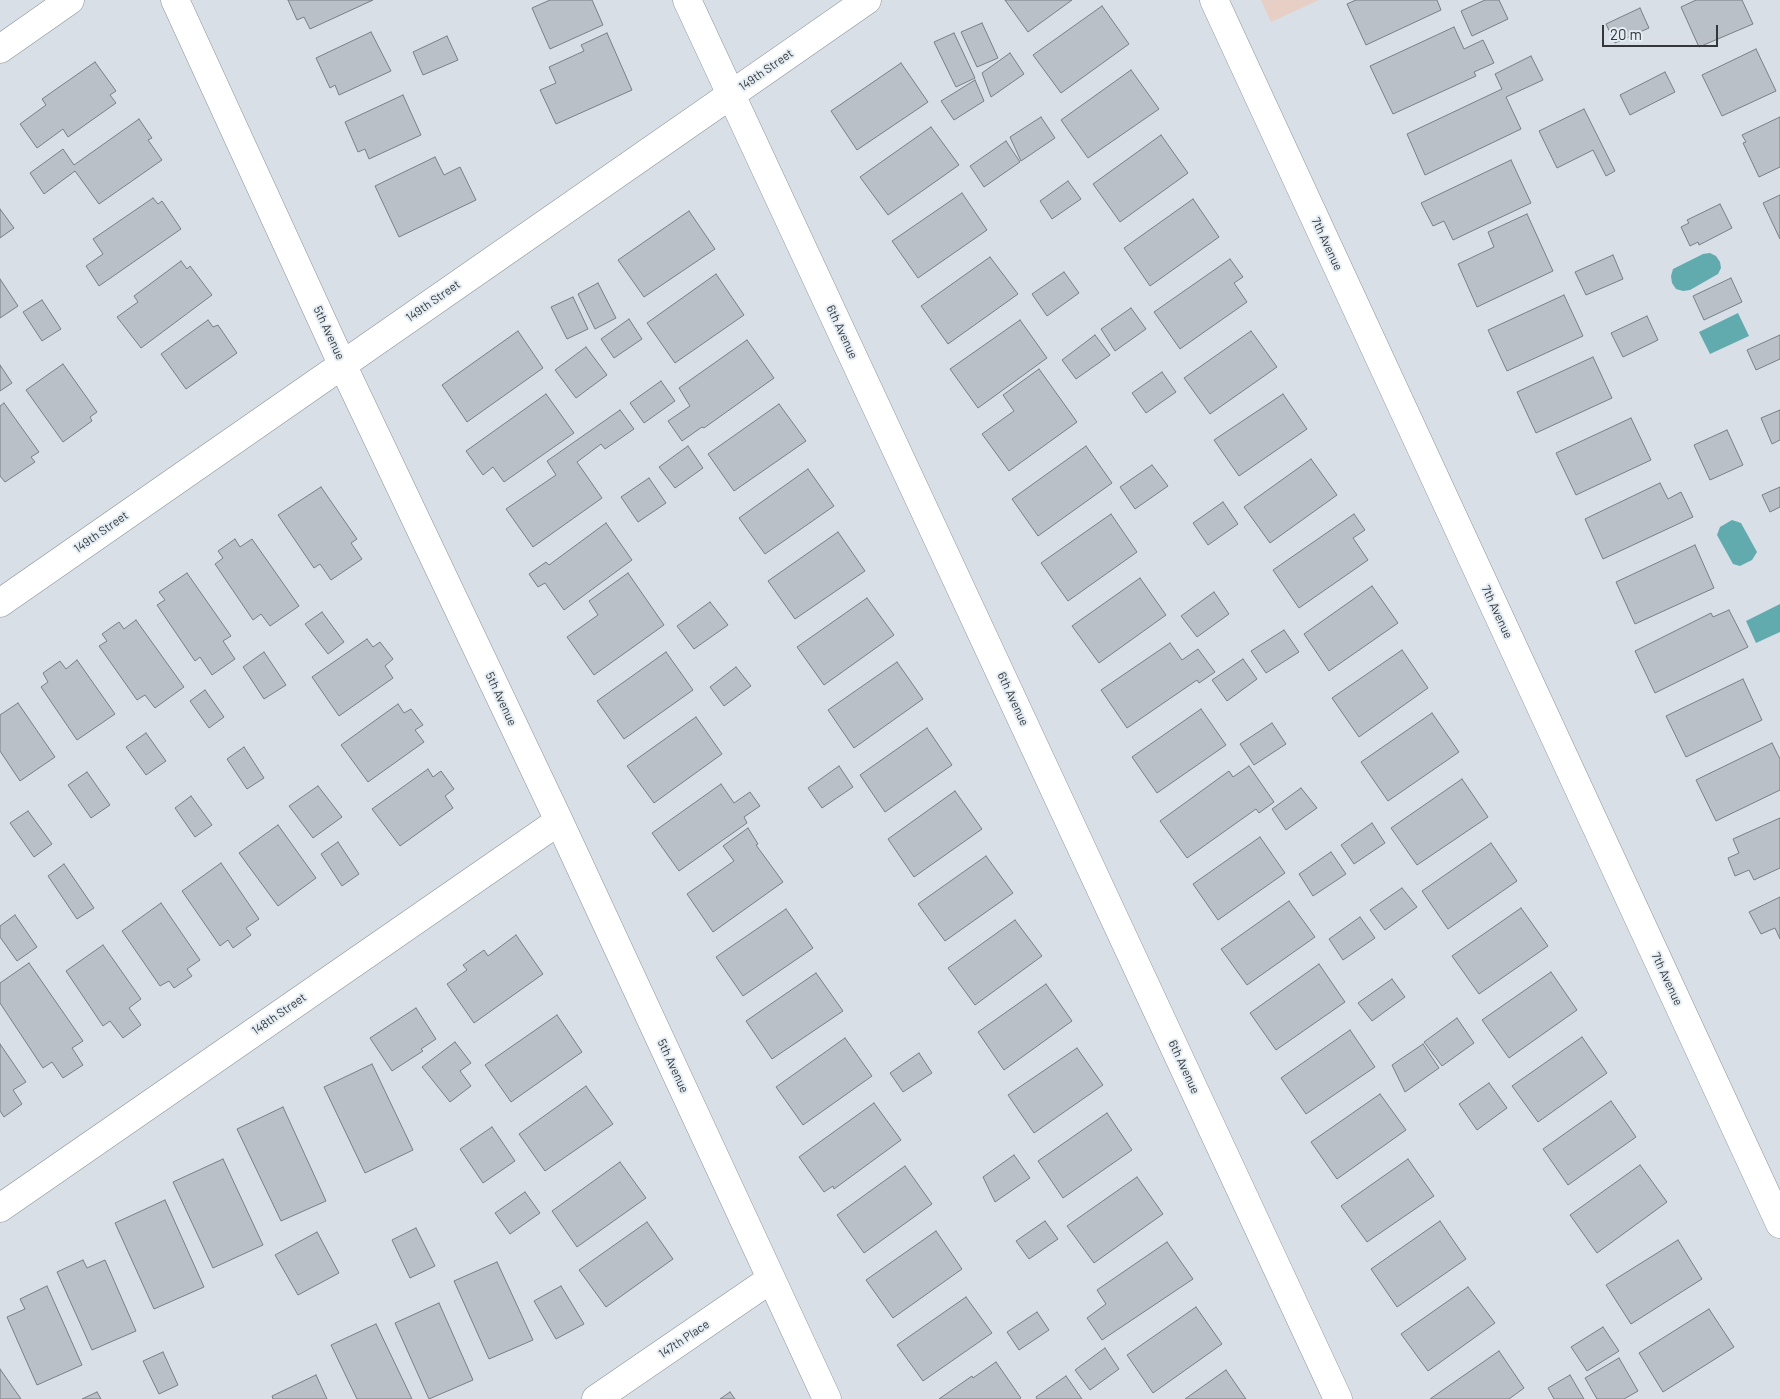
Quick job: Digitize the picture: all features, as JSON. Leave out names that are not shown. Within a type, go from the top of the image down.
[{"type":"street","points":[[0,49],[70,0]]},
{"type":"street","name":"5th Avenue","points":[[175,0],[342,364],[559,821],[827,1399]]},
{"type":"street","name":"6th Avenue","points":[[687,0],[1338,1399]]},
{"type":"street","name":"149th Street","points":[[0,603],[867,0]]},
{"type":"street","name":"7th Avenue","points":[[1214,0],[1780,1224]]},
{"type":"street","name":"148th Street","points":[[0,1208],[559,821]]},
{"type":"street","name":"147th Place","points":[[596,1399],[771,1279]]},
{"type":"shaded area","points":[[1261,0],[1319,0],[1271,22]]},
{"type":"water","points":[[1710,253],[1716,256],[1720,262],[1721,268],[1718,274],[1690,290],[1676,289],[1672,283],[1673,269],[1703,254]]},
{"type":"water","points":[[1738,313],[1749,336],[1710,354],[1699,332]]},
{"type":"water","points":[[1732,520],[1741,523],[1757,552],[1752,560],[1740,566],[1733,564],[1717,535],[1720,527]]},
{"type":"water","points":[[1780,604],[1780,632],[1756,643],[1746,621]]},
{"type":"building","points":[[288,0],[373,0],[310,29],[304,17],[297,20]]},
{"type":"building","points":[[550,0],[592,0],[603,25],[550,49],[532,8]]},
{"type":"building","points":[[1005,0],[1072,0],[1028,32]]},
{"type":"building","points":[[1356,0],[1437,0],[1441,10],[1366,45],[1347,4]]},
{"type":"building","points":[[1485,0],[1499,0],[1508,19],[1472,36],[1461,11]]},
{"type":"building","points":[[1696,0],[1742,0],[1753,24],[1699,47],[1681,7]]},
{"type":"building","points":[[1102,6],[1129,44],[1061,93],[1033,55]]},
{"type":"building","points":[[1640,8],[1649,28],[1615,43],[1606,24]]},
{"type":"building","points":[[982,23],[998,58],[977,67],[961,32]]},
{"type":"building","points":[[1454,27],[1464,49],[1483,40],[1494,63],[1474,72],[1476,76],[1393,114],[1370,66]]},
{"type":"building","points":[[371,32],[391,71],[339,95],[335,85],[330,88],[316,58]]},
{"type":"building","points":[[607,33],[632,90],[556,124],[540,90],[556,83],[549,67],[584,51],[581,45]]},
{"type":"building","points":[[954,33],[975,78],[956,87],[934,42]]},
{"type":"building","points":[[447,36],[458,60],[423,75],[413,52]]},
{"type":"building","points":[[1756,49],[1776,91],[1722,116],[1702,75]]},
{"type":"building","points":[[1010,53],[1024,74],[991,97],[982,73]]},
{"type":"building","points":[[1531,56],[1543,80],[1506,97],[1521,129],[1425,175],[1407,134],[1502,89],[1495,74]]},
{"type":"building","points":[[95,62],[116,91],[110,95],[116,103],[68,137],[63,129],[37,148],[20,124],[46,105],[42,99]]},
{"type":"building","points":[[901,63],[928,102],[857,150],[831,111]]},
{"type":"building","points":[[1131,70],[1159,109],[1088,158],[1061,120]]},
{"type":"building","points":[[1665,72],[1675,92],[1630,115],[1620,95]]},
{"type":"building","points":[[975,80],[984,101],[954,120],[941,101]]},
{"type":"building","points":[[403,95],[421,135],[369,159],[365,149],[358,152],[345,122]]},
{"type":"building","points":[[1584,109],[1615,171],[1606,176],[1593,150],[1557,168],[1539,131]]},
{"type":"building","points":[[1041,117],[1055,138],[1021,161],[1010,137]]},
{"type":"building","points":[[1780,117],[1780,167],[1759,177],[1743,143],[1746,142],[1742,135]]},
{"type":"building","points":[[139,119],[152,138],[148,140],[162,160],[99,204],[75,171],[44,194],[30,173],[63,149],[74,165]]},
{"type":"building","points":[[931,127],[959,165],[888,215],[860,177]]},
{"type":"building","points":[[1161,135],[1188,173],[1120,222],[1093,184]]},
{"type":"building","points":[[1006,141],[1020,162],[984,187],[970,166]]},
{"type":"building","points":[[435,157],[444,175],[460,167],[476,200],[399,237],[375,186]]},
{"type":"building","points":[[1511,160],[1531,203],[1453,240],[1444,221],[1433,226],[1421,203]]},
{"type":"building","points":[[1068,181],[1081,199],[1052,219],[1040,201]]},
{"type":"building","points":[[962,193],[987,230],[918,278],[892,241]]},
{"type":"building","points":[[1780,195],[1780,239],[1763,203]]},
{"type":"building","points":[[153,198],[158,204],[162,201],[181,229],[99,286],[86,266],[103,254],[93,239]]},
{"type":"building","points":[[1193,199],[1219,237],[1150,286],[1124,248]]},
{"type":"building","points":[[1720,204],[1732,228],[1699,245],[1698,242],[1690,246],[1681,227],[1689,223],[1687,220]]},
{"type":"building","points":[[0,209],[14,228],[0,238]]},
{"type":"building","points":[[689,211],[715,249],[644,297],[618,260]]},
{"type":"building","points":[[1527,214],[1553,271],[1477,307],[1458,264],[1494,247],[1488,232]]},
{"type":"building","points":[[1613,255],[1623,279],[1586,295],[1575,272]]},
{"type":"building","points":[[990,257],[1018,294],[948,344],[921,306]]},
{"type":"building","points":[[1230,259],[1243,277],[1234,283],[1247,302],[1180,349],[1154,312]]},
{"type":"building","points":[[181,261],[187,269],[190,266],[212,295],[141,348],[117,317],[138,302],[134,296]]},
{"type":"building","points":[[1064,272],[1079,293],[1047,316],[1032,294]]},
{"type":"building","points":[[716,274],[744,315],[675,363],[647,323]]},
{"type":"building","points":[[1731,278],[1742,302],[1704,320],[1693,296]]},
{"type":"building","points":[[0,279],[18,306],[0,318]]},
{"type":"building","points":[[598,283],[616,318],[595,329],[578,294]]},
{"type":"building","points":[[1564,295],[1583,336],[1507,371],[1488,330]]},
{"type":"building","points":[[573,297],[588,329],[567,339],[551,307]]},
{"type":"building","points":[[42,300],[61,329],[42,341],[23,312]]},
{"type":"building","points":[[1131,308],[1146,329],[1115,351],[1101,329]]},
{"type":"building","points":[[1647,316],[1658,340],[1623,357],[1611,333]]},
{"type":"building","points":[[629,319],[642,339],[614,358],[601,339]]},
{"type":"building","points":[[208,320],[213,327],[218,325],[237,353],[186,389],[161,354]]},
{"type":"building","points":[[1020,320],[1047,358],[978,408],[950,369]]},
{"type":"building","points":[[518,331],[543,368],[467,422],[442,385]]},
{"type":"building","points":[[1251,331],[1277,367],[1210,414],[1184,378]]},
{"type":"building","points":[[1095,335],[1110,355],[1076,379],[1062,360]]},
{"type":"building","points":[[1780,335],[1780,359],[1756,370],[1747,350]]},
{"type":"building","points":[[747,340],[774,378],[704,428],[702,427],[682,441],[668,421],[690,406],[679,388]]},
{"type":"building","points":[[586,347],[607,375],[576,398],[555,370]]},
{"type":"building","points":[[1593,357],[1612,398],[1536,433],[1517,392]]},
{"type":"building","points":[[63,364],[97,412],[90,417],[92,421],[63,442],[26,390]]},
{"type":"building","points":[[0,365],[12,383],[0,391]]},
{"type":"building","points":[[1039,369],[1077,422],[1009,471],[982,434],[1014,411],[1003,395]]},
{"type":"building","points":[[1162,372],[1176,392],[1146,413],[1132,393]]},
{"type":"building","points":[[661,381],[675,401],[644,423],[630,403]]},
{"type":"building","points":[[546,394],[574,433],[504,482],[493,467],[483,475],[466,451]]},
{"type":"building","points":[[1283,394],[1307,429],[1239,476],[1214,440]]},
{"type":"building","points":[[4,403],[39,452],[31,457],[35,462],[5,482],[0,476],[0,406]]},
{"type":"building","points":[[779,404],[806,441],[734,491],[708,454]]},
{"type":"building","points":[[620,410],[634,429],[605,449],[601,444],[577,462],[602,498],[533,547],[506,509],[556,475],[547,461]]},
{"type":"building","points":[[1780,410],[1780,440],[1772,444],[1761,418]]},
{"type":"building","points":[[1631,418],[1651,460],[1576,495],[1556,453]]},
{"type":"building","points":[[1727,430],[1743,465],[1710,480],[1694,445]]},
{"type":"building","points":[[688,446],[703,468],[675,488],[659,467]]},
{"type":"building","points":[[1086,446],[1112,483],[1038,536],[1012,499]]},
{"type":"building","points":[[1311,459],[1337,495],[1270,543],[1244,507]]},
{"type":"building","points":[[1152,465],[1168,486],[1135,509],[1120,487]]},
{"type":"building","points":[[808,469],[834,506],[765,554],[739,518]]},
{"type":"building","points":[[649,478],[666,503],[638,522],[621,497]]},
{"type":"building","points":[[1660,483],[1668,499],[1681,492],[1693,517],[1603,559],[1585,519]]},
{"type":"building","points":[[321,487],[357,539],[351,543],[362,559],[331,580],[320,564],[314,568],[278,515]]},
{"type":"building","points":[[1780,487],[1780,507],[1770,512],[1762,495]]},
{"type":"building","points":[[1223,502],[1238,524],[1208,545],[1193,523]]},
{"type":"building","points":[[1111,514],[1137,552],[1068,601],[1041,563]]},
{"type":"building","points":[[1354,514],[1365,530],[1353,538],[1368,560],[1299,608],[1273,570]]},
{"type":"building","points":[[606,523],[632,560],[564,610],[545,583],[538,587],[529,574],[546,562],[549,565]]},
{"type":"building","points":[[838,532],[865,571],[795,619],[768,581]]},
{"type":"building","points":[[235,539],[240,547],[252,539],[299,606],[270,626],[261,614],[253,620],[215,564],[223,558],[218,551]]},
{"type":"building","points":[[1695,545],[1714,588],[1635,624],[1616,582]]},
{"type":"building","points":[[187,573],[231,636],[223,641],[235,659],[212,675],[200,657],[195,661],[157,605],[165,600],[159,592]]},
{"type":"building","points":[[628,573],[664,625],[594,675],[567,637],[598,615],[589,601]]},
{"type":"building","points":[[1140,578],[1166,615],[1099,663],[1072,626]]},
{"type":"building","points":[[1372,586],[1398,623],[1329,671],[1304,634]]},
{"type":"building","points":[[1214,592],[1229,614],[1197,637],[1181,616]]},
{"type":"building","points":[[867,598],[894,635],[824,685],[797,647]]},
{"type":"building","points":[[710,602],[728,625],[694,649],[677,626]]},
{"type":"building","points":[[1729,610],[1748,647],[1655,693],[1635,651],[1711,613],[1713,617]]},
{"type":"building","points":[[322,612],[344,642],[328,654],[305,624]]},
{"type":"building","points":[[136,620],[184,687],[155,708],[145,695],[137,700],[99,646],[107,641],[102,634],[119,622],[124,629]]},
{"type":"building","points":[[1284,630],[1299,652],[1266,673],[1251,651]]},
{"type":"building","points":[[367,639],[373,647],[380,642],[393,659],[385,666],[393,678],[339,716],[312,677]]},
{"type":"building","points":[[1170,643],[1182,660],[1198,649],[1215,672],[1199,683],[1197,680],[1127,728],[1101,690]]},
{"type":"building","points":[[1402,650],[1428,688],[1359,737],[1332,698]]},
{"type":"building","points":[[264,652],[286,685],[264,699],[243,667]]},
{"type":"building","points":[[666,652],[693,690],[624,739],[597,701]]},
{"type":"building","points":[[1243,659],[1257,679],[1227,701],[1212,680]]},
{"type":"building","points":[[77,660],[115,714],[77,740],[41,687],[48,682],[43,673],[60,661],[66,669]]},
{"type":"building","points":[[897,662],[923,699],[854,748],[828,710]]},
{"type":"building","points":[[736,667],[751,686],[724,706],[710,687]]},
{"type":"building","points":[[1743,679],[1762,720],[1686,757],[1666,716]]},
{"type":"building","points":[[205,690],[224,717],[209,728],[190,701]]},
{"type":"building","points":[[18,703],[55,757],[20,781],[0,751],[0,715]]},
{"type":"building","points":[[398,704],[404,713],[411,709],[423,725],[415,730],[424,742],[368,782],[341,745]]},
{"type":"building","points":[[1201,709],[1226,745],[1157,793],[1132,757]]},
{"type":"building","points":[[1432,713],[1459,752],[1388,801],[1361,762]]},
{"type":"building","points":[[696,717],[722,754],[654,803],[627,766]]},
{"type":"building","points":[[1272,723],[1286,744],[1254,765],[1240,744]]},
{"type":"building","points":[[927,728],[952,765],[885,812],[860,775]]},
{"type":"building","points":[[146,733],[166,761],[146,775],[126,747]]},
{"type":"building","points":[[1772,743],[1780,759],[1780,790],[1716,821],[1696,780]]},
{"type":"building","points":[[244,747],[264,778],[247,789],[227,759]]},
{"type":"building","points":[[839,766],[853,787],[822,808],[808,788]]},
{"type":"building","points":[[1249,766],[1274,802],[1259,813],[1256,809],[1187,858],[1160,821],[1229,771],[1233,777]]},
{"type":"building","points":[[428,769],[433,777],[441,771],[454,789],[445,796],[453,808],[400,846],[372,809]]},
{"type":"building","points":[[87,772],[110,805],[91,818],[68,785]]},
{"type":"building","points":[[1462,779],[1488,817],[1417,865],[1391,828]]},
{"type":"building","points":[[721,784],[734,803],[750,792],[760,806],[744,817],[747,823],[679,871],[652,833]]},
{"type":"building","points":[[318,786],[342,817],[313,838],[289,806]]},
{"type":"building","points":[[1301,788],[1317,808],[1286,830],[1272,809]]},
{"type":"building","points":[[955,791],[982,829],[914,877],[888,839]]},
{"type":"building","points":[[191,796],[212,825],[195,837],[175,808]]},
{"type":"building","points":[[28,811],[52,844],[34,857],[10,823]]},
{"type":"building","points":[[1780,818],[1780,868],[1754,880],[1749,870],[1735,876],[1728,858],[1739,853],[1733,839]]},
{"type":"building","points":[[1372,823],[1385,843],[1354,864],[1341,845]]},
{"type":"building","points":[[278,825],[316,878],[278,906],[239,853]]},
{"type":"building","points":[[748,828],[758,844],[756,845],[783,882],[713,932],[687,894],[734,861],[723,846]]},
{"type":"building","points":[[1260,837],[1285,873],[1218,920],[1193,884]]},
{"type":"building","points":[[338,842],[359,874],[342,886],[321,854]]},
{"type":"building","points":[[1491,843],[1517,881],[1448,929],[1422,891]]},
{"type":"building","points":[[1331,852],[1346,874],[1313,896],[1299,874]]},
{"type":"building","points":[[986,856],[1013,893],[945,941],[918,904]]},
{"type":"building","points":[[221,863],[259,919],[246,928],[251,935],[233,948],[228,940],[220,946],[182,891]]},
{"type":"building","points":[[64,864],[94,908],[77,919],[48,876]]},
{"type":"building","points":[[1402,888],[1417,907],[1385,930],[1370,910]]},
{"type":"building","points":[[1780,897],[1780,939],[1775,928],[1761,934],[1749,912]]},
{"type":"building","points":[[1289,901],[1315,937],[1247,985],[1221,949]]},
{"type":"building","points":[[161,903],[200,960],[187,969],[192,976],[174,988],[169,981],[160,986],[122,931]]},
{"type":"building","points":[[1521,908],[1548,946],[1479,994],[1452,956]]},
{"type":"building","points":[[786,909],[813,948],[743,996],[716,957]]},
{"type":"building","points":[[15,915],[37,947],[17,961],[0,937],[0,926]]},
{"type":"building","points":[[1360,917],[1375,938],[1343,960],[1329,939]]},
{"type":"building","points":[[1015,920],[1042,956],[975,1005],[948,968]]},
{"type":"building","points":[[516,935],[543,974],[474,1023],[447,984],[467,970],[463,965],[484,950],[488,956]]},
{"type":"building","points":[[103,945],[141,999],[129,1008],[141,1025],[123,1038],[110,1021],[103,1026],[66,971]]},
{"type":"building","points":[[29,963],[83,1041],[72,1048],[83,1065],[63,1078],[52,1062],[43,1068],[0,1003],[0,983]]},
{"type":"building","points":[[1319,964],[1345,1002],[1276,1050],[1250,1013]]},
{"type":"building","points":[[1551,972],[1577,1010],[1509,1058],[1482,1020]]},
{"type":"building","points":[[816,973],[843,1011],[772,1059],[746,1021]]},
{"type":"building","points":[[1392,979],[1405,997],[1372,1021],[1358,1003]]},
{"type":"building","points":[[1046,984],[1072,1021],[1004,1070],[978,1032]]},
{"type":"building","points":[[416,1008],[436,1039],[421,1049],[423,1051],[392,1071],[370,1038]]},
{"type":"building","points":[[557,1015],[582,1052],[511,1102],[485,1065]]},
{"type":"building","points":[[1457,1018],[1474,1043],[1442,1066],[1424,1042]]},
{"type":"building","points":[[1350,1030],[1375,1067],[1306,1114],[1281,1078]]},
{"type":"building","points":[[1582,1037],[1607,1073],[1538,1122],[1512,1086]]},
{"type":"building","points":[[845,1038],[872,1076],[803,1125],[776,1087]]},
{"type":"building","points":[[455,1042],[471,1063],[460,1071],[471,1086],[450,1102],[422,1067]]},
{"type":"building","points":[[0,1044],[26,1082],[13,1090],[22,1104],[4,1117],[0,1111]]},
{"type":"building","points":[[1423,1044],[1439,1068],[1405,1092],[1392,1065]]},
{"type":"building","points":[[1077,1048],[1103,1085],[1034,1133],[1008,1095]]},
{"type":"building","points":[[919,1053],[932,1073],[903,1092],[890,1073]]},
{"type":"building","points":[[372,1064],[413,1150],[365,1173],[324,1087]]},
{"type":"building","points":[[1489,1083],[1507,1108],[1477,1130],[1459,1104]]},
{"type":"building","points":[[586,1086],[613,1124],[545,1171],[519,1134]]},
{"type":"building","points":[[1380,1094],[1406,1130],[1337,1179],[1311,1142]]},
{"type":"building","points":[[1611,1101],[1636,1137],[1568,1185],[1543,1149]]},
{"type":"building","points":[[874,1103],[901,1140],[834,1189],[833,1186],[824,1192],[799,1157]]},
{"type":"building","points":[[283,1107],[326,1201],[281,1221],[237,1129]]},
{"type":"building","points":[[1107,1113],[1132,1150],[1063,1198],[1038,1161]]},
{"type":"building","points":[[492,1127],[515,1161],[483,1183],[460,1149]]},
{"type":"building","points":[[1014,1155],[1030,1178],[995,1202],[983,1177]]},
{"type":"building","points":[[223,1159],[263,1245],[213,1268],[173,1182]]},
{"type":"building","points":[[1408,1159],[1434,1196],[1367,1242],[1341,1206]]},
{"type":"building","points":[[620,1162],[646,1198],[577,1247],[552,1211]]},
{"type":"building","points":[[1640,1165],[1667,1202],[1597,1253],[1570,1215]]},
{"type":"building","points":[[905,1166],[932,1204],[864,1253],[837,1215]]},
{"type":"building","points":[[1137,1177],[1163,1214],[1094,1263],[1067,1226]]},
{"type":"building","points":[[525,1192],[540,1213],[510,1234],[495,1213]]},
{"type":"building","points":[[165,1200],[204,1287],[154,1309],[115,1223]]},
{"type":"building","points":[[1045,1221],[1058,1239],[1029,1259],[1016,1241]]},
{"type":"building","points":[[1440,1221],[1466,1259],[1397,1307],[1371,1269]]},
{"type":"building","points":[[647,1222],[673,1259],[606,1307],[579,1270]]},
{"type":"building","points":[[416,1228],[435,1266],[410,1278],[392,1240]]},
{"type":"building","points":[[936,1231],[962,1269],[893,1318],[866,1280]]},
{"type":"building","points":[[317,1232],[339,1273],[298,1295],[275,1255]]},
{"type":"building","points":[[1678,1240],[1702,1279],[1631,1324],[1606,1285]]},
{"type":"building","points":[[1167,1242],[1193,1279],[1102,1340],[1087,1318],[1106,1304],[1097,1290]]},
{"type":"building","points":[[83,1260],[87,1268],[105,1260],[136,1331],[92,1350],[57,1272]]},
{"type":"building","points":[[497,1262],[533,1340],[489,1359],[454,1281]]},
{"type":"building","points":[[47,1286],[82,1365],[37,1385],[7,1317],[25,1309],[20,1299]]},
{"type":"building","points":[[561,1286],[584,1324],[556,1339],[534,1301]]},
{"type":"building","points":[[1468,1287],[1495,1323],[1428,1371],[1401,1334]]},
{"type":"building","points":[[966,1297],[992,1333],[923,1381],[897,1345]]},
{"type":"building","points":[[439,1303],[473,1380],[429,1399],[395,1323]]},
{"type":"building","points":[[1196,1307],[1222,1344],[1153,1393],[1127,1355]]},
{"type":"building","points":[[1709,1309],[1734,1347],[1663,1392],[1639,1353]]},
{"type":"building","points":[[1037,1312],[1049,1330],[1019,1350],[1007,1332]]},
{"type":"building","points":[[376,1324],[412,1399],[357,1399],[331,1345]]},
{"type":"building","points":[[1603,1327],[1619,1351],[1587,1371],[1571,1347]]},
{"type":"building","points":[[1105,1348],[1119,1369],[1090,1390],[1075,1370]]},
{"type":"building","points":[[1499,1351],[1524,1388],[1509,1399],[1430,1399]]},
{"type":"building","points":[[163,1352],[178,1385],[159,1394],[143,1361]]},
{"type":"building","points":[[1619,1358],[1638,1391],[1624,1399],[1597,1399],[1585,1378]]},
{"type":"building","points":[[996,1362],[1021,1398],[939,1399],[972,1376],[973,1378]]},
{"type":"building","points":[[0,1369],[21,1399],[0,1399]]},
{"type":"building","points":[[1226,1370],[1246,1399],[1185,1399]]},
{"type":"building","points":[[316,1375],[327,1399],[273,1399],[272,1396]]},
{"type":"building","points":[[1570,1375],[1584,1399],[1554,1399],[1548,1388]]},
{"type":"building","points":[[1066,1376],[1082,1399],[1037,1399],[1036,1397]]},
{"type":"building","points":[[97,1392],[101,1399],[82,1399]]},
{"type":"building","points":[[730,1392],[735,1399],[720,1399]]}]
